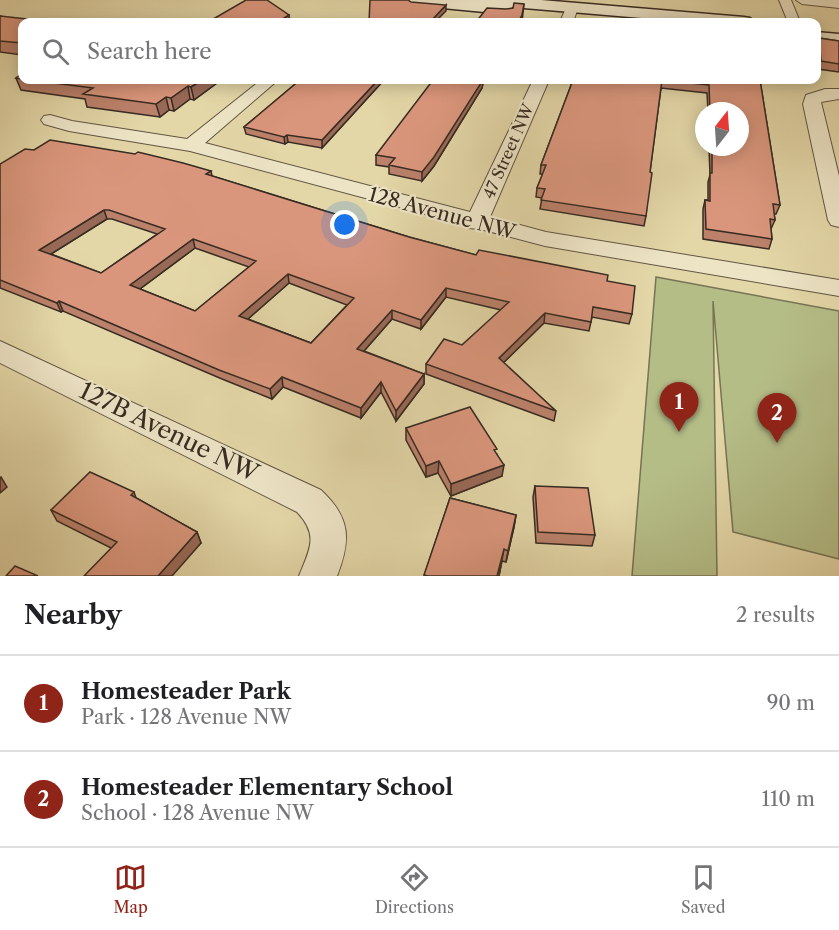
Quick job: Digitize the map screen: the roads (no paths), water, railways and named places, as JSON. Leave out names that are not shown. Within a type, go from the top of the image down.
[{"type":"street","points":[[411,0],[607,18]]},
{"type":"street","points":[[482,0],[569,15],[644,18]]},
{"type":"street","points":[[785,0],[792,18]]},
{"type":"street","points":[[802,0],[839,4]]},
{"type":"street","points":[[821,30],[839,32]]},
{"type":"street","points":[[821,38],[839,40]]},
{"type":"street","points":[[191,145],[265,84]]},
{"type":"street","name":"47 Street NW","points":[[476,223],[539,84]]},
{"type":"street","points":[[832,94],[812,99],[812,104],[839,220]]},
{"type":"street","name":"128 Avenue NW","points":[[50,120],[69,126],[191,145],[476,223],[545,239],[839,288]]},
{"type":"street","name":"127B Avenue NW","points":[[0,351],[290,490],[315,506],[329,524],[328,548],[318,576]]},
{"type":"place","name":"Homesteader Park","points":[[679,432]]},
{"type":"place","name":"Homesteader Elementary School","points":[[777,443]]}]
